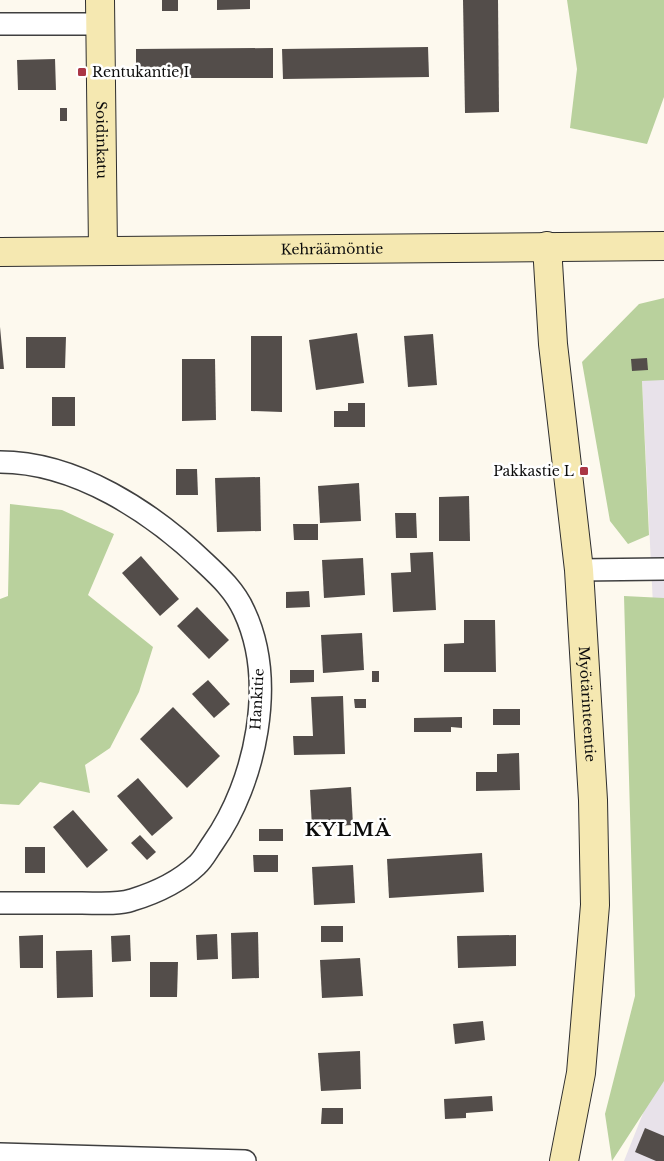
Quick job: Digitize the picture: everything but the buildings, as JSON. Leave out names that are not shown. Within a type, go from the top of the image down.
[{"type":"street","points":[[0,24],[100,12]]},
{"type":"street","name":"Soidinkatu","points":[[100,12],[103,250]]},
{"type":"street","name":"Myötärinteentie","points":[[547,246],[552,344],[579,570],[592,800],[595,905],[581,1073],[564,1161]]},
{"type":"street","name":"Kehräämöntie","points":[[0,252],[664,246]]},
{"type":"street","name":"Hankitie","points":[[0,462],[50,468],[90,483],[157,522],[192,550],[228,585],[243,609],[253,632],[259,668],[258,724],[236,804],[198,865],[166,887],[130,901],[0,904]]},
{"type":"street","points":[[579,570],[664,569]]},
{"type":"street","points":[[0,1154],[245,1161]]},
{"type":"shaded area","points":[[642,380],[664,380],[664,831]]},
{"type":"shaded area","points":[[664,1061],[664,1161],[624,1161]]},
{"type":"green space","points":[[567,0],[664,0],[664,97],[647,144],[570,128],[577,69]]},
{"type":"green space","points":[[664,298],[664,380],[642,381],[649,535],[628,544],[610,521],[582,362],[639,304]]},
{"type":"green space","points":[[10,504],[62,510],[114,534],[88,595],[153,647],[139,692],[110,748],[85,765],[90,793],[40,782],[19,805],[0,804],[0,599],[8,596]]},
{"type":"green space","points":[[624,596],[664,598],[664,1081],[612,1161],[605,1114],[635,996]]},
{"type":"place","name":"Rentukantie I","points":[[82,72]]},
{"type":"place","name":"Pakkastie L","points":[[584,471]]},
{"type":"district","name":"KYLMÄ","points":[[348,829]]}]
